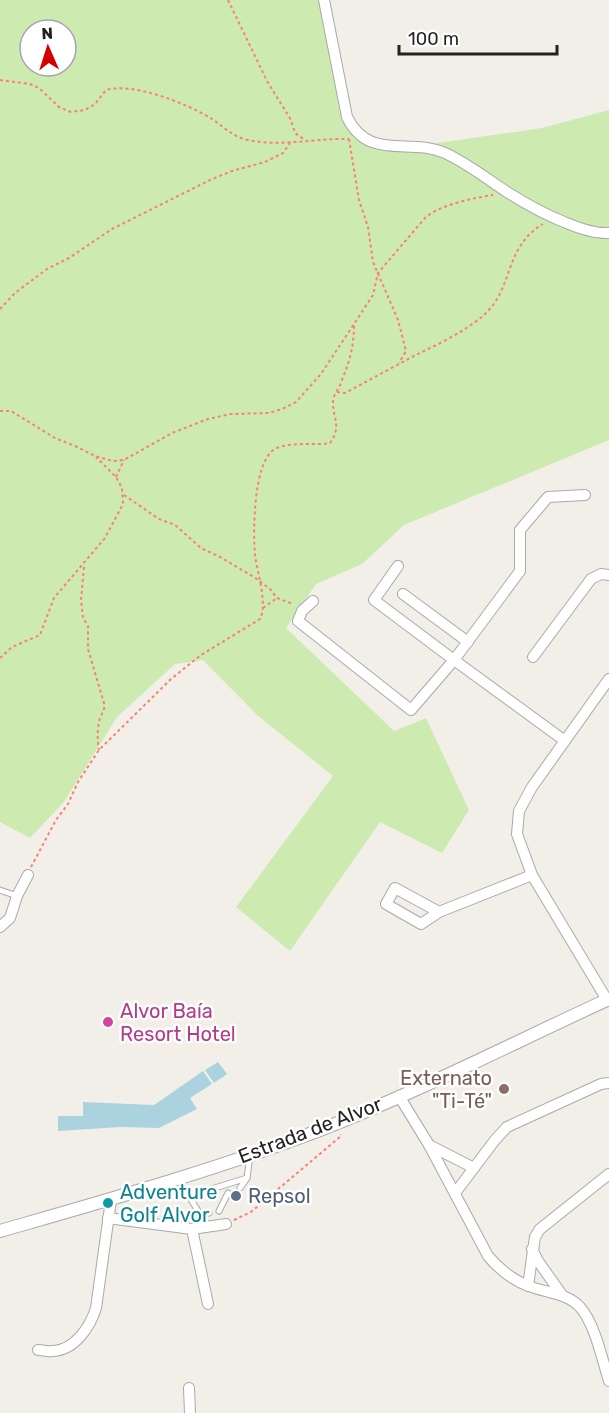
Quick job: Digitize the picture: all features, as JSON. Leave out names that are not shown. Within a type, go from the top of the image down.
[{"type":"street","points":[[324,0],[347,117],[360,136],[371,143],[443,152],[554,218],[579,228],[609,233]]},
{"type":"street","points":[[314,601],[302,611],[298,621],[411,710],[454,660],[520,571],[520,530],[548,497],[585,495]]},
{"type":"street","points":[[398,566],[374,600],[565,741]]},
{"type":"street","points":[[532,657],[591,579],[601,574],[609,575]]},
{"type":"street","points":[[403,594],[468,642]]},
{"type":"street","points":[[608,1000],[532,875],[517,834],[519,811],[532,787],[609,679]]},
{"type":"street","points":[[0,927],[10,918],[17,896],[28,875]]},
{"type":"street","points":[[439,912],[532,875]]},
{"type":"street","name":"Estrada de Alvor","points":[[0,1231],[178,1179],[338,1122],[608,1000]]},
{"type":"street","points":[[455,1193],[507,1127],[601,1084],[609,1083]]},
{"type":"street","points":[[399,1096],[429,1145],[488,1256],[508,1276],[528,1286],[562,1295],[579,1306],[589,1320],[609,1381]]},
{"type":"street","points":[[429,1145],[474,1168]]},
{"type":"street","points":[[528,1286],[534,1237],[540,1229],[609,1174]]},
{"type":"street","points":[[38,1350],[54,1352],[69,1345],[86,1330],[92,1320],[96,1308],[111,1200]]},
{"type":"street","points":[[108,1218],[192,1229],[226,1224]]},
{"type":"street","points":[[192,1229],[208,1304]]},
{"type":"street","points":[[532,1249],[542,1268],[562,1295]]},
{"type":"street","points":[[189,1388],[190,1413]]},
{"type":"lane","points":[[0,890],[17,896]]},
{"type":"lane","points":[[240,1188],[247,1178],[250,1154]]},
{"type":"lane","points":[[189,1196],[247,1178]]},
{"type":"lane","points":[[178,1179],[200,1214],[209,1213]]},
{"type":"lane","points":[[219,1211],[228,1193]]},
{"type":"path","points":[[228,0],[267,81],[291,120],[295,133],[306,140]]},
{"type":"path","points":[[0,80],[30,84],[39,88],[58,106],[71,112],[85,110],[94,104],[106,90],[130,88],[200,112],[244,140],[269,144],[350,139],[359,200],[368,227],[369,246],[398,320],[406,351],[398,365]]},
{"type":"path","points":[[0,309],[15,293],[47,269],[69,258],[112,229],[212,179],[265,162],[283,153],[290,143]]},
{"type":"path","points":[[0,411],[11,411],[55,438],[95,456],[113,461],[124,460],[172,433],[208,419],[231,414],[269,413],[282,409],[296,402],[321,374],[374,295],[378,273],[432,211],[465,200],[507,192]]},
{"type":"path","points":[[336,392],[345,393],[448,339],[484,315],[495,303],[520,244],[534,229],[554,218]]},
{"type":"path","points":[[28,875],[56,820],[68,804],[78,782],[99,750],[171,679],[201,655],[260,619],[263,608],[255,554],[256,493],[259,474],[274,449],[330,443],[335,436],[337,427],[333,401],[354,344],[354,324]]},
{"type":"path","points":[[0,658],[12,647],[40,635],[54,598],[105,538],[123,504],[124,495],[116,477],[95,456]]},
{"type":"path","points":[[116,477],[124,460]]},
{"type":"path","points":[[124,495],[159,519],[175,525],[201,548],[220,557],[270,589],[277,598],[302,611]]},
{"type":"path","points":[[84,565],[81,600],[83,618],[88,626],[87,649],[105,711],[100,718],[98,729],[99,750]]},
{"type":"path","points":[[263,608],[277,598]]},
{"type":"path","points":[[226,1224],[251,1212],[341,1136],[338,1122]]},
{"type":"green space","points":[[0,0],[328,0],[352,117],[361,131],[376,139],[424,145],[542,128],[609,110],[609,440],[404,525],[362,564],[316,584],[286,628],[394,731],[426,718],[469,810],[442,853],[380,822],[290,951],[236,907],[333,776],[257,715],[203,660],[175,664],[117,717],[64,802],[30,838],[0,822]]},
{"type":"water","points":[[218,1062],[227,1074],[214,1083],[205,1070]]},
{"type":"water","points":[[203,1071],[212,1084],[190,1098],[197,1109],[159,1128],[121,1127],[58,1131],[58,1116],[83,1116],[83,1102],[154,1105]]},
{"type":"place","name":"Alvor Baía Resort Hotel","points":[[108,1022]]},
{"type":"place","name":"Externato \"Ti-Té\"","points":[[504,1089]]},
{"type":"place","name":"Repsol","points":[[236,1196]]},
{"type":"place","name":"Adventure Golf Alvor","points":[[108,1203]]}]
